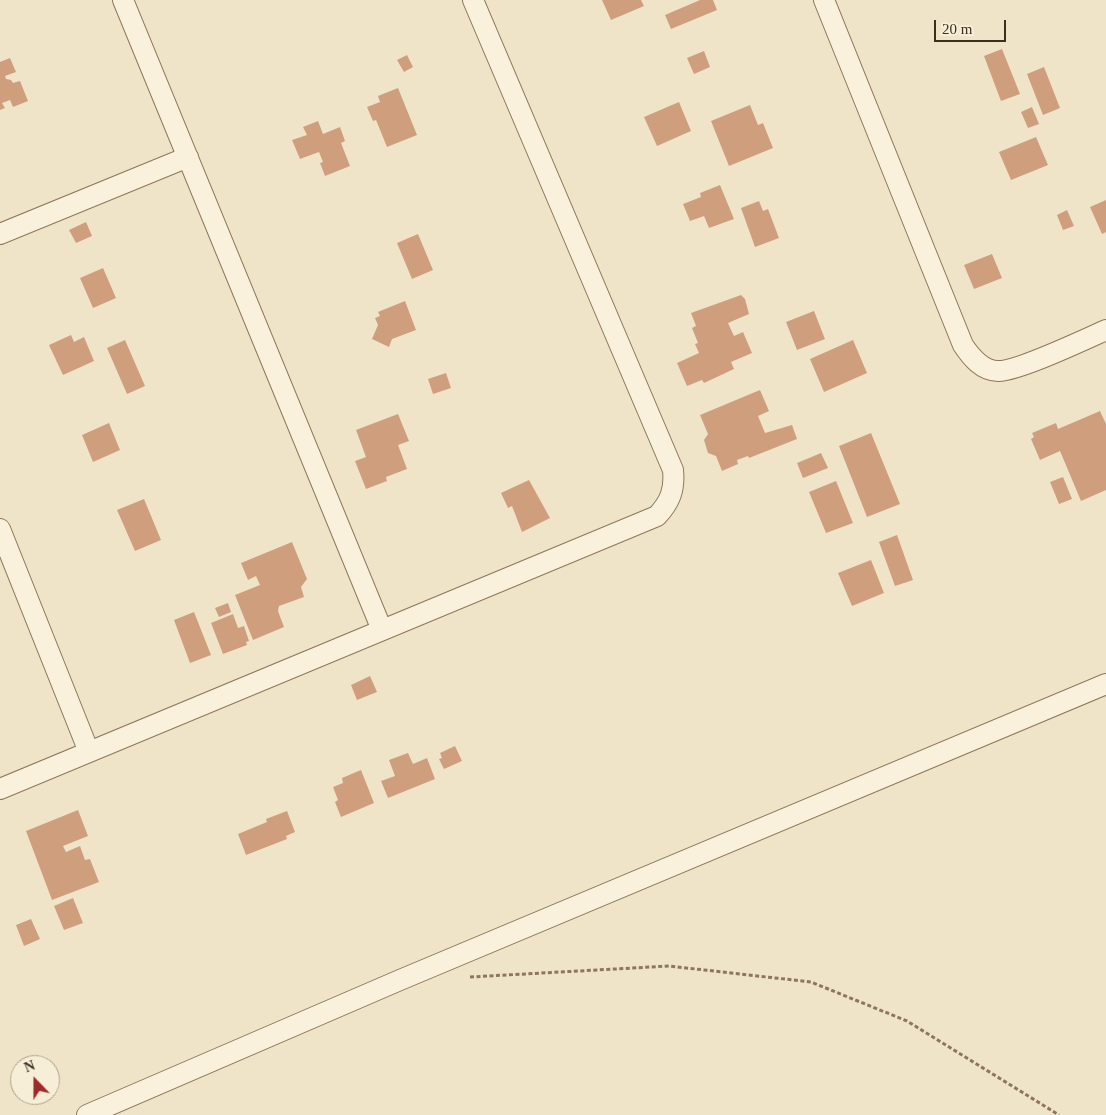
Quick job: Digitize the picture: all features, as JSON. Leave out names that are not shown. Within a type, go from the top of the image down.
[{"type":"street","points":[[123,0],[382,630]]},
{"type":"street","points":[[0,788],[657,516],[667,506],[674,482],[673,470],[473,0]]},
{"type":"street","points":[[824,0],[960,336],[972,359],[984,367],[999,372],[1016,367],[1106,330]]},
{"type":"street","points":[[0,234],[188,157]]},
{"type":"street","points":[[0,529],[89,752]]},
{"type":"street","points":[[87,1115],[409,976],[1106,684]]},
{"type":"path","points":[[460,977],[669,966],[811,982],[907,1021],[1059,1115]]},
{"type":"building","points":[[602,0],[641,0],[644,6],[611,20]]},
{"type":"building","points":[[700,0],[713,0],[717,10],[671,29],[665,15]]},
{"type":"building","points":[[1002,49],[1020,94],[1001,101],[984,56]]},
{"type":"building","points":[[704,51],[710,67],[694,74],[687,58]]},
{"type":"building","points":[[407,55],[413,67],[404,72],[397,60]]},
{"type":"building","points":[[10,58],[16,72],[5,76],[6,79],[11,80],[13,83],[20,81],[28,101],[13,107],[10,100],[2,103],[5,108],[0,110],[0,62]]},
{"type":"building","points":[[1044,67],[1060,108],[1043,115],[1027,74]]},
{"type":"building","points":[[398,88],[417,135],[387,147],[376,120],[373,121],[367,107],[380,102],[378,96]]},
{"type":"building","points":[[679,102],[691,131],[657,146],[644,117]]},
{"type":"building","points":[[750,105],[758,125],[763,123],[773,148],[729,166],[711,121]]},
{"type":"building","points":[[1032,107],[1039,124],[1028,128],[1021,112]]},
{"type":"building","points":[[318,121],[323,134],[340,127],[345,141],[341,143],[350,166],[325,176],[320,163],[323,162],[319,152],[300,159],[292,140],[307,135],[303,127]]},
{"type":"building","points":[[1036,137],[1048,165],[1011,180],[999,152]]},
{"type":"building","points":[[720,185],[734,219],[709,228],[704,216],[690,221],[683,204],[701,197],[700,193]]},
{"type":"building","points":[[1106,200],[1106,232],[1102,234],[1090,207]]},
{"type":"building","points":[[759,201],[763,211],[768,209],[779,238],[755,247],[741,208]]},
{"type":"building","points":[[1067,210],[1074,226],[1063,230],[1057,215]]},
{"type":"building","points":[[86,222],[92,236],[76,243],[69,230]]},
{"type":"building","points":[[418,234],[433,270],[412,279],[397,243]]},
{"type":"building","points":[[992,254],[1002,278],[974,289],[964,265]]},
{"type":"building","points":[[103,268],[116,298],[93,308],[80,278]]},
{"type":"building","points":[[741,295],[745,299],[749,314],[728,323],[734,336],[743,332],[752,353],[731,362],[734,369],[704,383],[702,380],[687,386],[677,363],[699,353],[695,344],[698,343],[692,328],[696,326],[691,313]]},
{"type":"building","points":[[405,301],[416,330],[392,339],[389,347],[372,339],[378,325],[375,318],[380,316],[378,312]]},
{"type":"building","points":[[814,311],[825,339],[797,350],[786,322]]},
{"type":"building","points":[[71,335],[74,342],[84,337],[94,361],[63,375],[49,345]]},
{"type":"building","points":[[125,340],[145,386],[127,394],[107,348]]},
{"type":"building","points":[[853,340],[867,373],[824,392],[810,359]]},
{"type":"building","points":[[446,373],[451,388],[433,394],[428,379]]},
{"type":"building","points":[[760,390],[769,411],[758,416],[765,433],[792,425],[797,439],[749,458],[748,456],[737,460],[738,464],[722,471],[716,456],[708,453],[704,440],[708,434],[700,415]]},
{"type":"building","points":[[1100,411],[1106,424],[1106,490],[1081,501],[1060,451],[1040,460],[1031,439],[1034,437],[1032,433],[1056,423],[1058,429]]},
{"type":"building","points":[[398,414],[409,441],[398,445],[407,469],[386,477],[387,481],[366,489],[355,461],[366,457],[356,430]]},
{"type":"building","points":[[109,423],[120,450],[93,462],[82,435]]},
{"type":"building","points":[[871,433],[900,504],[867,517],[839,446]]},
{"type":"building","points":[[821,453],[828,468],[803,478],[797,463]]},
{"type":"building","points":[[1063,477],[1072,499],[1059,504],[1050,482]]},
{"type":"building","points":[[529,480],[550,518],[522,532],[512,506],[508,508],[501,493]]},
{"type":"building","points":[[836,481],[853,523],[826,533],[809,492]]},
{"type":"building","points":[[144,499],[161,540],[135,551],[117,510]]},
{"type":"building","points":[[897,535],[913,580],[895,586],[879,542]]},
{"type":"building","points":[[292,542],[307,579],[301,587],[304,597],[279,606],[278,611],[284,627],[253,640],[235,595],[260,585],[256,576],[248,580],[241,563]]},
{"type":"building","points":[[871,560],[884,593],[852,606],[838,573]]},
{"type":"building","points":[[228,603],[231,612],[219,617],[215,608]]},
{"type":"building","points":[[194,612],[211,655],[190,663],[174,620]]},
{"type":"building","points":[[233,614],[238,628],[244,626],[249,641],[246,642],[247,645],[223,654],[211,623]]},
{"type":"building","points":[[370,676],[377,692],[357,700],[351,685]]},
{"type":"building","points":[[455,746],[462,761],[444,769],[439,759],[442,758],[440,753]]},
{"type":"building","points":[[408,753],[413,764],[427,758],[435,779],[388,798],[381,781],[395,776],[389,760]]},
{"type":"building","points":[[361,770],[374,803],[341,817],[335,802],[338,800],[333,787],[343,783],[342,778]]},
{"type":"building","points":[[78,810],[88,836],[63,846],[66,852],[80,846],[85,860],[90,859],[99,882],[52,900],[26,831]]},
{"type":"building","points":[[287,811],[295,832],[286,836],[287,839],[246,855],[238,834],[267,822],[266,819]]},
{"type":"building","points":[[73,898],[83,923],[64,930],[54,906]]},
{"type":"building","points":[[31,919],[40,939],[24,946],[16,925]]}]
